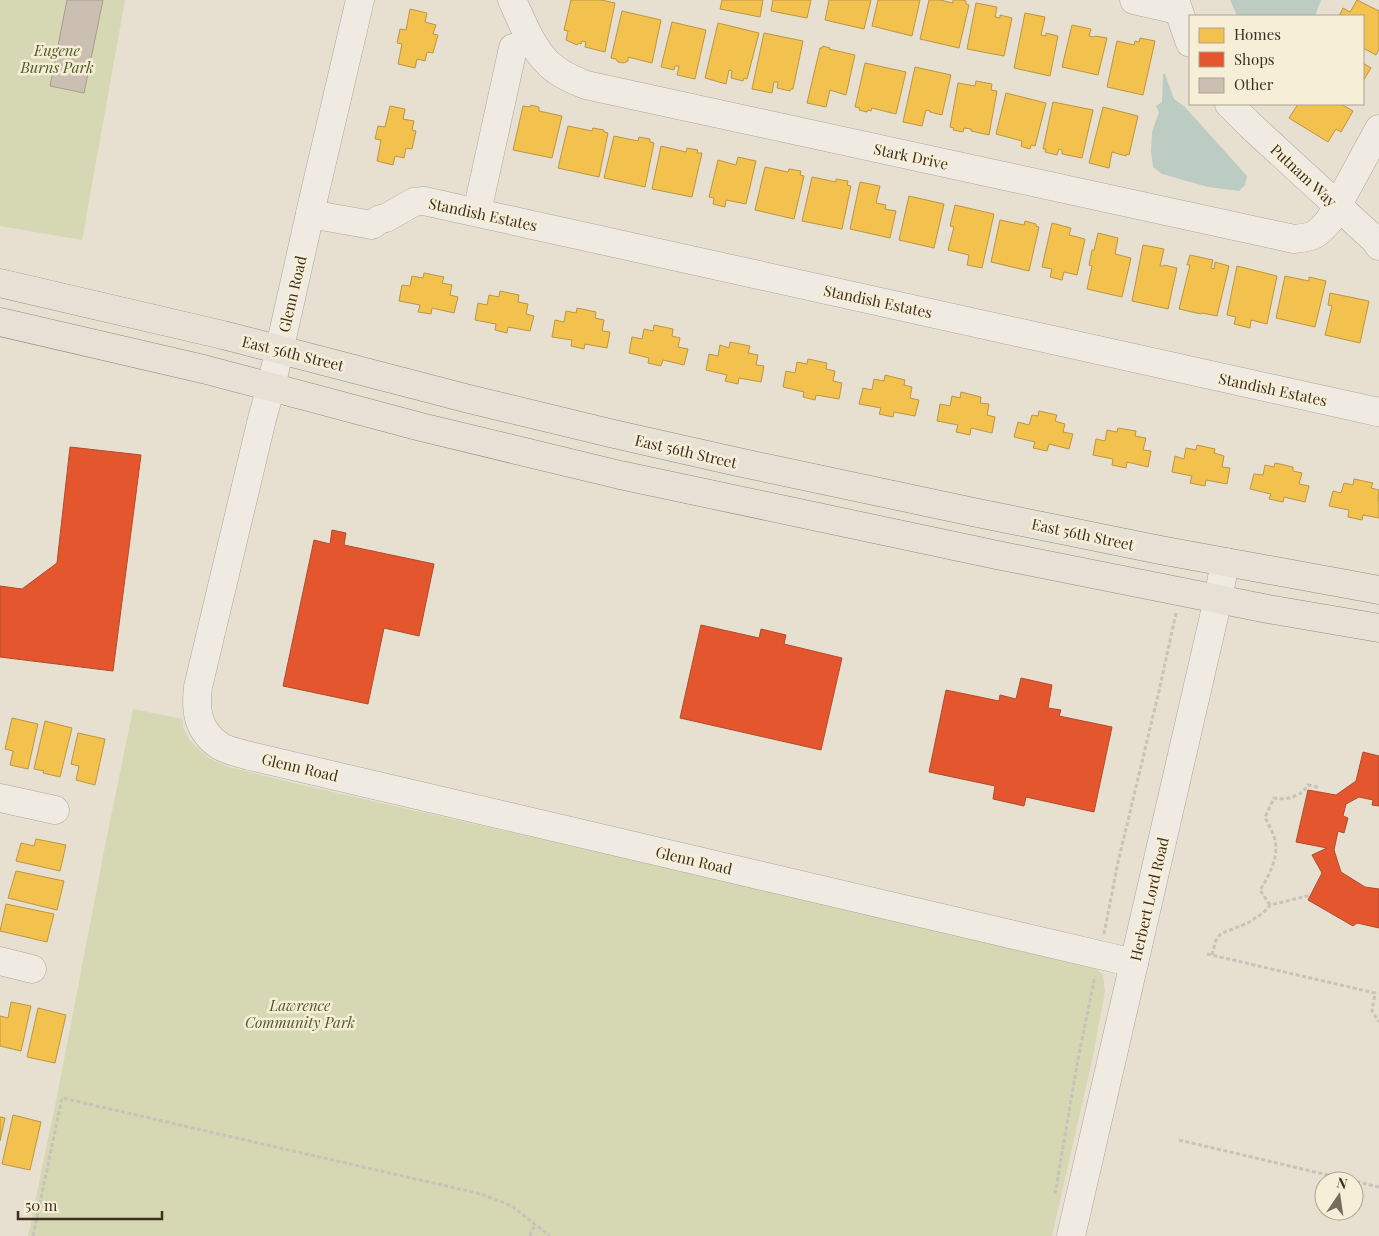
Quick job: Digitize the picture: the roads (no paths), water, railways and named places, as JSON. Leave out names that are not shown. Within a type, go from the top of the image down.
[{"type":"main road","name":"East 56th Street","points":[[0,283],[87,302],[469,399],[709,456],[1160,550],[1379,590]]},
{"type":"main road","points":[[0,322],[116,348],[421,427],[620,475],[891,533],[1218,599],[1379,628]]},
{"type":"street","name":"Glenn Road","points":[[360,0],[280,350],[198,687],[196,704],[198,715],[202,727],[210,737],[221,747],[259,758],[1134,963]]},
{"type":"street","name":"Stark Drive","points":[[512,0],[531,40],[549,65],[563,75],[586,85],[1294,239],[1310,237],[1319,232],[1328,221],[1379,129]]},
{"type":"street","points":[[1134,0],[1177,5],[1189,40]]},
{"type":"street","points":[[477,212],[513,48]]},
{"type":"street","name":"Putnam Way","points":[[1230,105],[1376,241],[1379,246]]},
{"type":"street","name":"Standish Estates","points":[[312,205],[373,208],[380,218],[386,218],[414,202],[424,201],[1379,411]]},
{"type":"street","name":"Herbert Lord Road","points":[[1071,1236],[1225,562]]},
{"type":"street","points":[[0,798],[55,810]]},
{"type":"street","points":[[0,962],[32,969]]},
{"type":"park label","name":"Eugene Burns Park","points":[[57,58]]},
{"type":"park label","name":"Lawrence Community Park","points":[[300,1014]]}]
